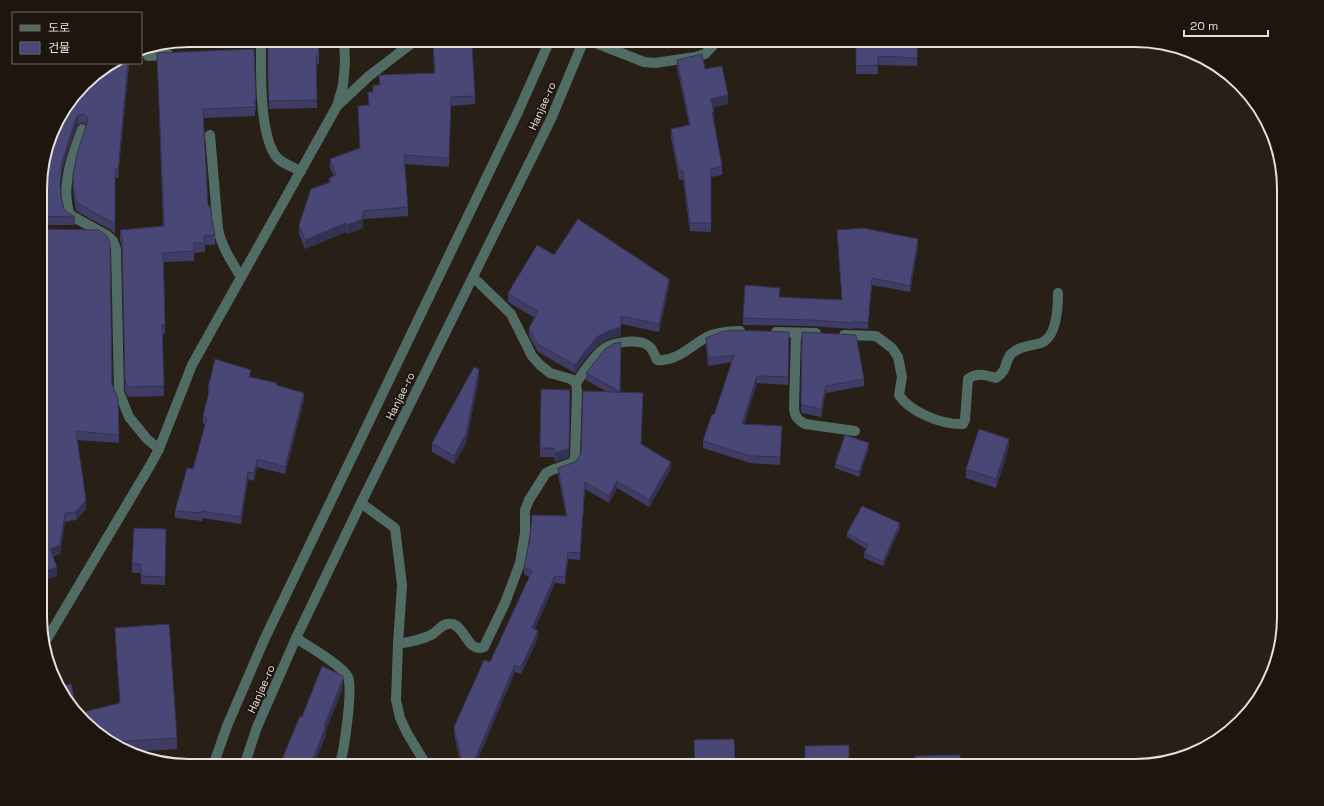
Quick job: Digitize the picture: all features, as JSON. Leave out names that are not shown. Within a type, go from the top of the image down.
[{"type":"street","points":[[259,47],[258,52],[263,112],[268,139],[274,155],[279,160],[301,171]]},
{"type":"street","points":[[48,637],[152,464],[192,365],[337,106],[343,85],[345,63],[344,47]]},
{"type":"street","points":[[337,106],[370,76],[407,47]]},
{"type":"street","name":"Hanjae-ro","points":[[216,759],[227,726],[265,638],[518,112],[547,47]]},
{"type":"street","name":"Hanjae-ro","points":[[246,759],[257,727],[296,638],[551,119],[581,47]]},
{"type":"street","points":[[606,47],[644,62],[655,63],[695,57],[705,54],[712,47]]},
{"type":"street","points":[[148,56],[178,55]]},
{"type":"street","points":[[82,129],[70,168],[66,194],[67,207],[70,215],[108,236],[113,241],[116,249],[120,392],[129,417],[147,439],[159,449]]},
{"type":"street","points":[[210,135],[220,239],[224,249],[242,277]]},
{"type":"street","points":[[78,232],[100,232]]},
{"type":"street","points":[[473,277],[511,314],[532,356],[540,366],[550,373],[576,382]]},
{"type":"street","points":[[767,332],[876,336],[892,348],[898,357],[902,377],[899,395],[903,402],[925,416],[955,424],[962,424],[965,420],[968,379],[973,375],[983,374],[996,378],[1003,374],[1010,354],[1018,349],[1043,342],[1050,335],[1056,320],[1058,292]]},
{"type":"street","points":[[398,644],[423,639],[445,625],[451,624],[457,628],[473,647],[480,649],[484,647],[520,563],[525,533],[525,510],[529,500],[546,473],[572,463],[575,458],[576,382],[601,350],[609,346],[635,341],[644,343],[651,347],[657,360],[664,361],[674,358],[707,337],[717,333],[726,331],[752,331]]},
{"type":"street","points":[[796,332],[794,415],[798,420],[805,424],[855,431]]},
{"type":"street","points":[[361,503],[395,528],[402,585],[396,700],[400,718],[413,745],[422,759]]},
{"type":"street","points":[[296,638],[337,665],[348,677],[349,691],[342,759]]},
{"type":"building","points":[[268,47],[318,47],[319,56],[316,56],[317,100],[269,101]]},
{"type":"building","points":[[433,47],[472,47],[475,96],[451,97],[449,158],[404,155],[408,207],[363,211],[363,219],[347,225],[346,223],[305,240],[299,225],[311,189],[331,182],[329,178],[336,175],[330,159],[360,148],[358,106],[369,105],[368,92],[373,92],[373,85],[380,85],[379,75],[435,73]]},
{"type":"building","points":[[856,47],[918,47],[917,58],[878,56],[878,65],[856,66]]},
{"type":"building","points":[[254,49],[255,107],[203,109],[208,206],[210,206],[215,235],[204,236],[205,243],[194,243],[194,251],[163,253],[165,325],[162,325],[164,386],[128,387],[125,381],[122,239],[120,230],[164,226],[157,53]]},
{"type":"building","points":[[702,54],[705,69],[722,66],[728,95],[711,99],[722,166],[711,169],[711,223],[690,223],[683,171],[679,171],[671,129],[690,125],[677,60]]},
{"type":"building","points":[[122,64],[128,64],[118,170],[115,169],[115,225],[76,202],[73,175],[77,154],[88,120],[84,114],[78,115],[76,118],[62,162],[60,185],[61,197],[64,209],[75,217],[47,216],[48,171],[58,135],[66,118],[82,96],[110,71]]},
{"type":"building","points":[[578,219],[669,279],[659,324],[621,316],[621,327],[608,331],[597,337],[575,365],[538,344],[529,328],[538,312],[508,293],[537,245],[554,255]]},
{"type":"building","points":[[863,228],[918,239],[910,286],[872,278],[868,323],[853,321],[853,323],[743,318],[745,285],[780,288],[779,297],[842,300],[837,230]]},
{"type":"building","points":[[47,229],[99,230],[107,236],[110,242],[112,384],[118,399],[119,435],[76,431],[86,500],[76,512],[65,513],[60,545],[50,549],[57,567],[47,571]]},
{"type":"building","points":[[732,330],[789,332],[788,377],[757,376],[742,424],[782,426],[780,457],[750,456],[703,441],[712,414],[714,415],[734,355],[708,358],[706,338],[721,332]]},
{"type":"building","points":[[802,332],[856,335],[864,379],[826,386],[821,409],[802,405],[801,403]]},
{"type":"building","points":[[621,342],[620,392],[586,373],[605,349],[613,344]]},
{"type":"building","points":[[215,359],[251,370],[249,377],[277,383],[276,385],[304,393],[285,467],[257,459],[254,473],[248,472],[241,517],[202,511],[202,513],[175,511],[187,468],[193,469],[207,418],[203,416]]},
{"type":"building","points":[[474,367],[479,369],[466,434],[454,456],[432,443]]},
{"type":"building","points":[[541,389],[570,390],[568,449],[555,453],[554,448],[540,448]]},
{"type":"building","points":[[583,391],[643,393],[641,444],[671,462],[649,500],[617,481],[609,496],[585,482],[580,553],[568,552],[565,577],[555,576],[532,628],[538,631],[521,667],[515,665],[475,759],[461,759],[454,727],[484,660],[490,662],[532,571],[524,567],[530,538],[532,515],[567,516],[558,468],[575,462],[581,454]]},
{"type":"building","points":[[979,429],[1009,439],[996,479],[966,469]]},
{"type":"building","points":[[845,435],[869,443],[859,472],[835,464]]},
{"type":"building","points":[[862,506],[900,523],[883,562],[864,553],[868,545],[847,533]]},
{"type":"building","points":[[134,528],[166,529],[165,577],[141,576],[141,564],[132,564]]},
{"type":"building","points":[[169,624],[177,738],[121,741],[103,730],[84,712],[120,703],[115,628]]},
{"type":"building","points":[[322,666],[343,676],[313,759],[282,759],[300,716],[302,717]]},
{"type":"building","points":[[71,684],[75,702],[71,696],[65,685]]},
{"type":"building","points":[[734,739],[735,759],[695,759],[694,740]]},
{"type":"building","points":[[849,745],[849,759],[805,759],[805,746]]},
{"type":"building","points":[[960,755],[960,759],[915,759],[915,756]]}]
